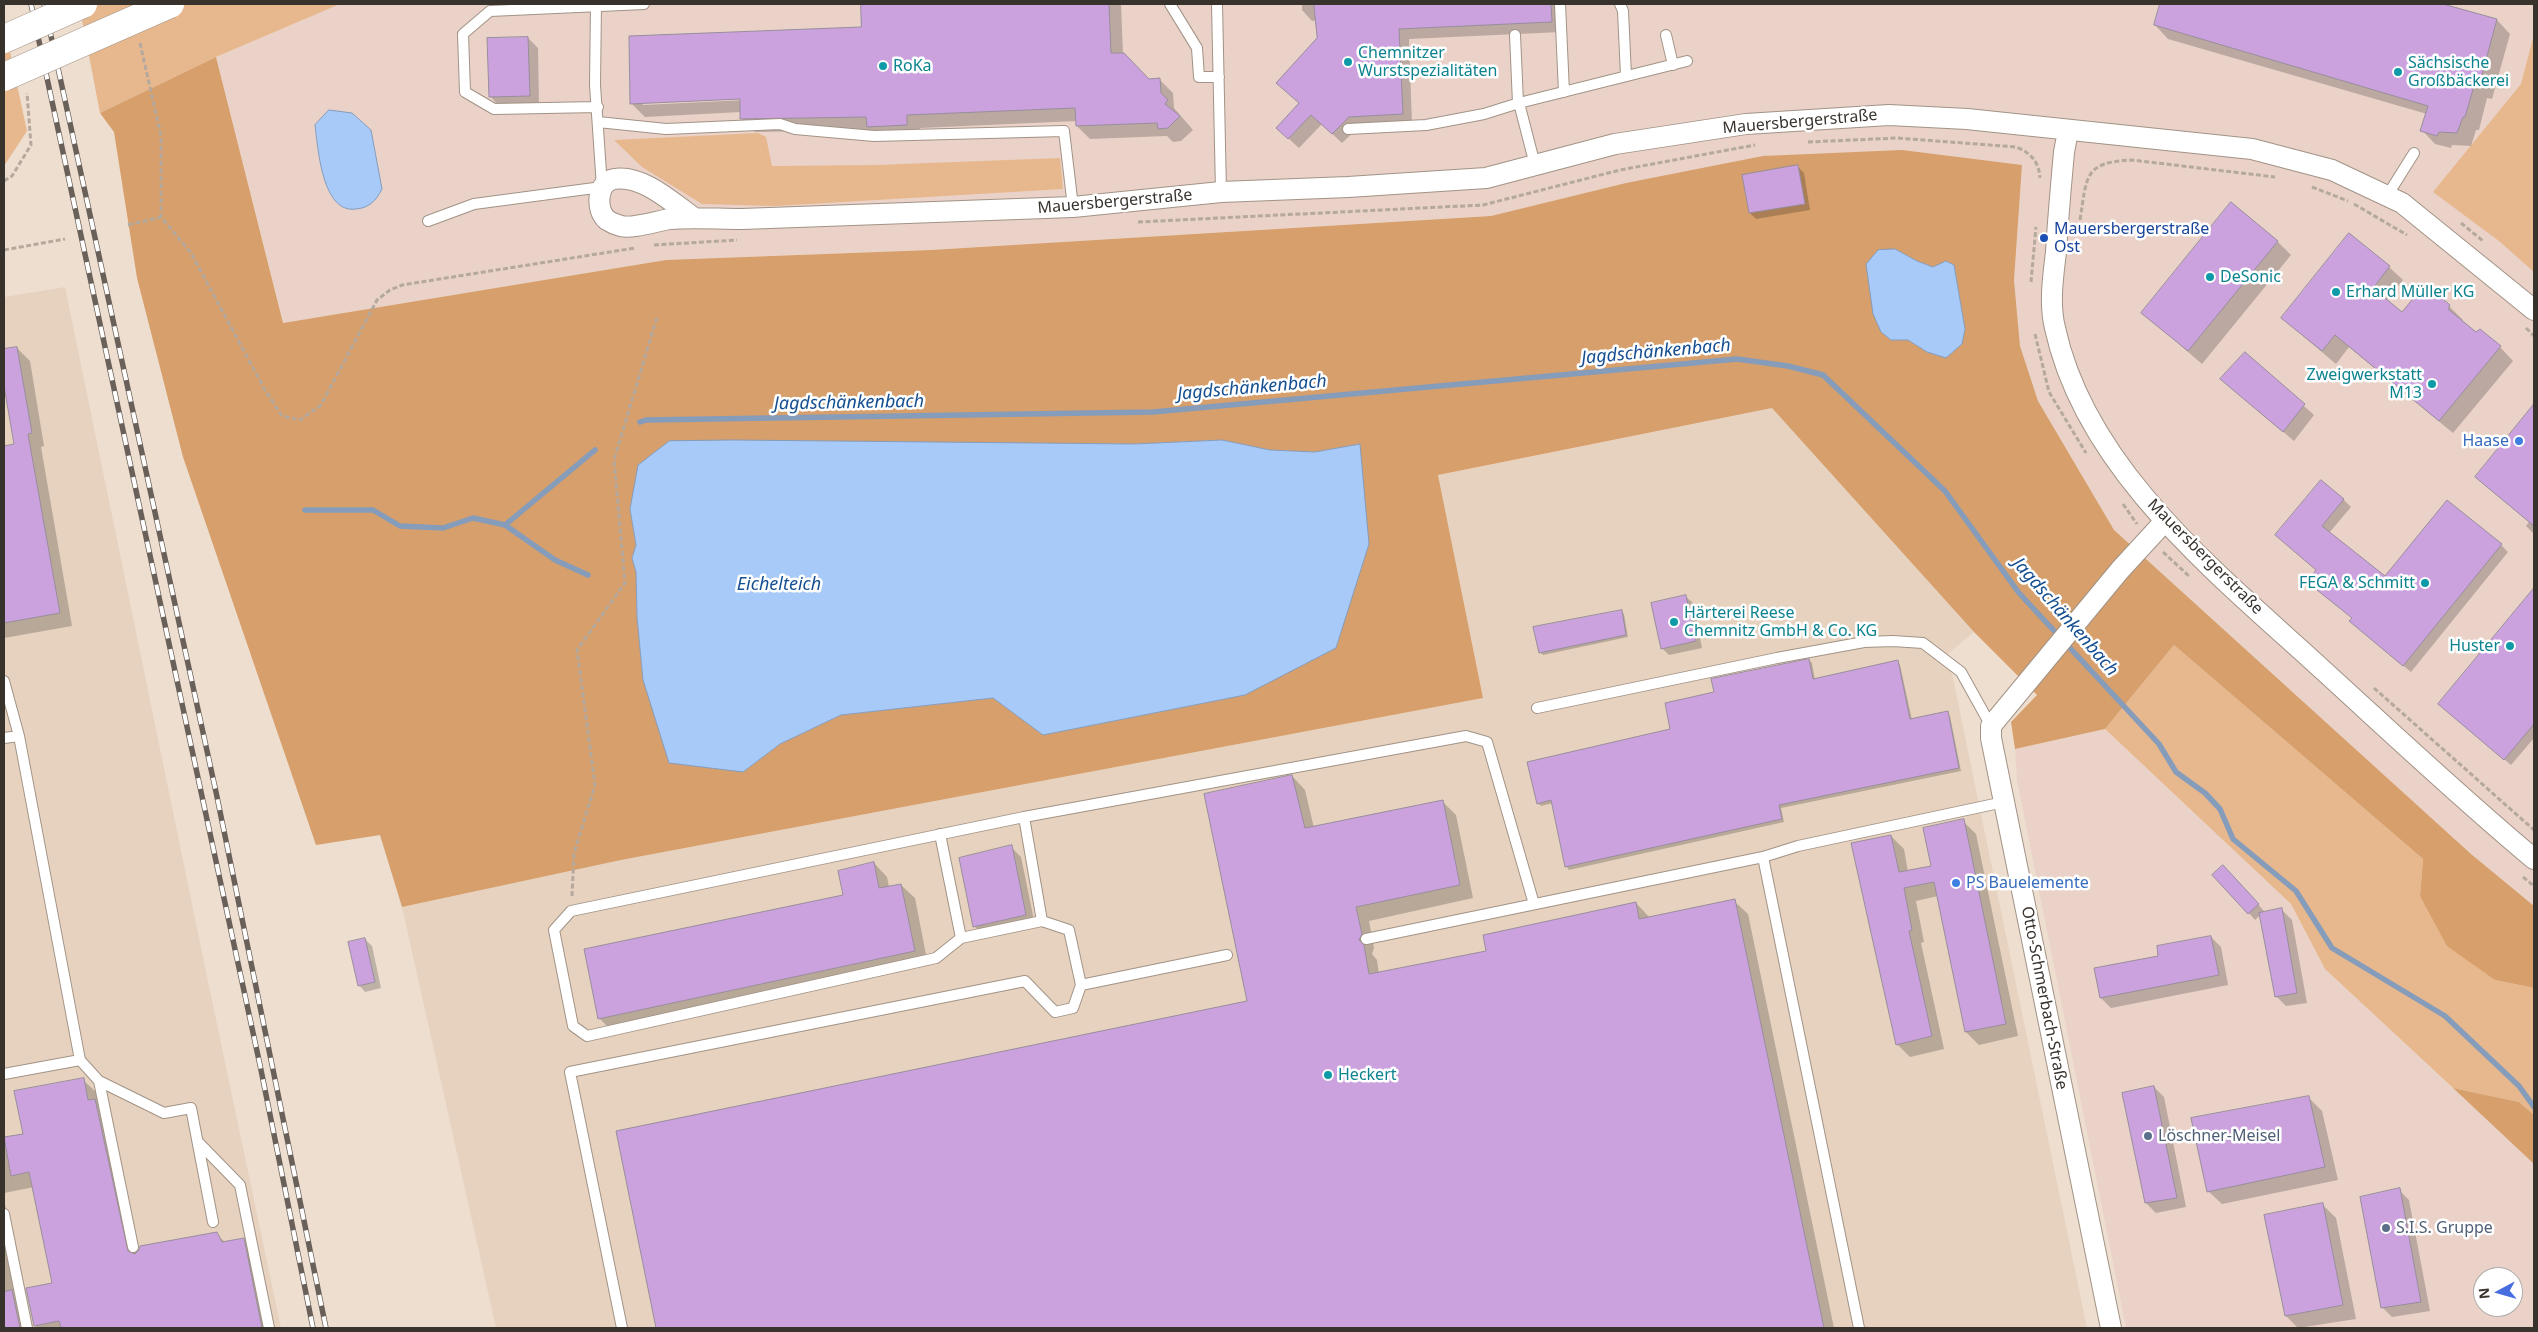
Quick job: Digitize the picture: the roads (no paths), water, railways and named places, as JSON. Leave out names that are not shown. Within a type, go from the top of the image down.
[{"type":"highway","points":[[4,39],[83,4]]},
{"type":"highway","points":[[4,78],[170,4]]},
{"type":"street","name":"Mauersbergerstraße","points":[[602,187],[600,210],[606,219],[622,226],[694,218],[742,219],[1073,207],[1221,192],[1348,187],[1486,178],[1534,163],[1616,144],[1746,124],[1890,115],[1967,120],[2252,149],[2332,170],[2402,203],[2528,318]]},
{"type":"street","name":"Mauersbergerstraße","points":[[2068,131],[2064,152],[2052,292],[2054,326],[2062,357],[2078,400],[2103,441],[2165,521],[2245,598],[2476,811],[2534,859]]},
{"type":"street","points":[[602,187],[608,181],[616,179],[645,186],[694,218]]},
{"type":"street","points":[[1991,726],[2042,667],[2120,570],[2165,521]]},
{"type":"street","name":"Otto-Schmerbach-Straße","points":[[1991,726],[1991,738],[2111,1328]]},
{"type":"lane","points":[[598,107],[494,109],[465,92],[463,34],[490,12],[644,4]]},
{"type":"lane","points":[[1170,4],[1197,48],[1199,77],[1219,77]]},
{"type":"lane","points":[[1218,4],[1221,192]]},
{"type":"lane","points":[[1560,4],[1564,92]]},
{"type":"lane","points":[[1620,4],[1623,11],[1626,76]]},
{"type":"lane","points":[[428,221],[474,204],[602,187],[598,107],[595,86],[596,5]]},
{"type":"lane","points":[[1515,34],[1518,103],[1534,163]]},
{"type":"lane","points":[[1666,35],[1672,65]]},
{"type":"lane","points":[[1348,129],[1426,125],[1484,114],[1518,103],[1687,61]]},
{"type":"lane","points":[[598,122],[666,129],[780,124],[795,129],[874,136],[1064,131],[1073,207]]},
{"type":"lane","points":[[2387,196],[2414,153]]},
{"type":"lane","points":[[1537,708],[1864,642],[1893,641],[1923,643],[1961,672],[1991,726]]},
{"type":"lane","points":[[4,681],[19,736],[80,1060],[99,1081],[164,1113],[190,1108],[213,1222]]},
{"type":"lane","points":[[4,738],[19,736]]},
{"type":"lane","points":[[622,1328],[570,1072],[1025,981],[1055,1012],[1073,1008],[1081,985],[1068,930],[1042,921],[962,938],[936,958],[587,1036],[572,1026],[554,930],[571,911],[1024,817],[1466,736],[1486,742],[1534,904]]},
{"type":"lane","points":[[1366,939],[1763,857],[1798,846],[2004,802]]},
{"type":"lane","points":[[1024,817],[1042,921]]},
{"type":"lane","points":[[940,834],[962,938]]},
{"type":"lane","points":[[1763,857],[1859,1328]]},
{"type":"lane","points":[[1081,985],[1227,955]]},
{"type":"lane","points":[[4,1074],[80,1060]]},
{"type":"lane","points":[[99,1081],[134,1247]]},
{"type":"lane","points":[[197,1141],[240,1185],[269,1328]]},
{"type":"lane","points":[[4,1214],[27,1328]]},
{"type":"water","points":[[329,110],[352,113],[371,130],[382,189],[375,200],[365,207],[356,209],[345,208],[336,201],[329,191],[324,178],[315,125]]},
{"type":"water","points":[[1895,249],[1933,267],[1946,261],[1954,265],[1965,329],[1962,344],[1946,358],[1927,352],[1908,340],[1891,340],[1881,332],[1873,314],[1866,264],[1878,250]]},
{"type":"water","name":"Eichelteich","points":[[1222,440],[1270,450],[1315,452],[1360,444],[1369,544],[1336,648],[1245,695],[1043,735],[993,698],[841,715],[780,744],[743,772],[669,763],[643,680],[637,617],[636,572],[632,558],[636,545],[630,509],[638,465],[669,441],[1134,444]]},
{"type":"waterway","name":"Jagdschänkenbach","points":[[640,422],[646,420],[1153,412],[1737,359],[1788,366],[1823,375],[1945,491],[2019,593],[2159,744],[2176,772],[2205,793],[2220,809],[2233,839],[2296,891],[2332,948],[2445,1016],[2519,1086],[2534,1107]]},
{"type":"waterway","name":"Jagdschänkenbach","points":[[505,525],[595,450]]},
{"type":"waterway","points":[[305,510],[373,510],[400,526],[443,528],[473,518],[505,525],[555,560],[588,575]]},
{"type":"railway","points":[[31,4],[260,1065],[313,1328]]},
{"type":"railway","points":[[44,4],[216,792],[326,1328]]},
{"type":"place","name":"Chemnitzer Wurstspezialitäten","points":[[1348,62]]},
{"type":"place","name":"RoKa","points":[[883,66]]},
{"type":"place","name":"Sächsische Großbäckerei","points":[[2398,72]]},
{"type":"place","name":"Mauersbergerstraße Ost","points":[[2044,238]]},
{"type":"place","name":"DeSonic","points":[[2210,277]]},
{"type":"place","name":"Erhard Müller KG","points":[[2336,292]]},
{"type":"place","name":"Zweigwerkstatt M13","points":[[2432,384]]},
{"type":"place","name":"Haase","points":[[2519,441]]},
{"type":"place","name":"FEGA & Schmitt","points":[[2425,583]]},
{"type":"place","name":"Härterei Reese Chemnitz GmbH & Co. KG","points":[[1674,622]]},
{"type":"place","name":"Huster","points":[[2510,646]]},
{"type":"place","name":"PS Bauelemente","points":[[1956,883]]},
{"type":"place","name":"Heckert","points":[[1328,1075]]},
{"type":"place","name":"Löschner-Meisel","points":[[2148,1136]]},
{"type":"place","name":"S.I.S. Gruppe","points":[[2386,1228]]}]
